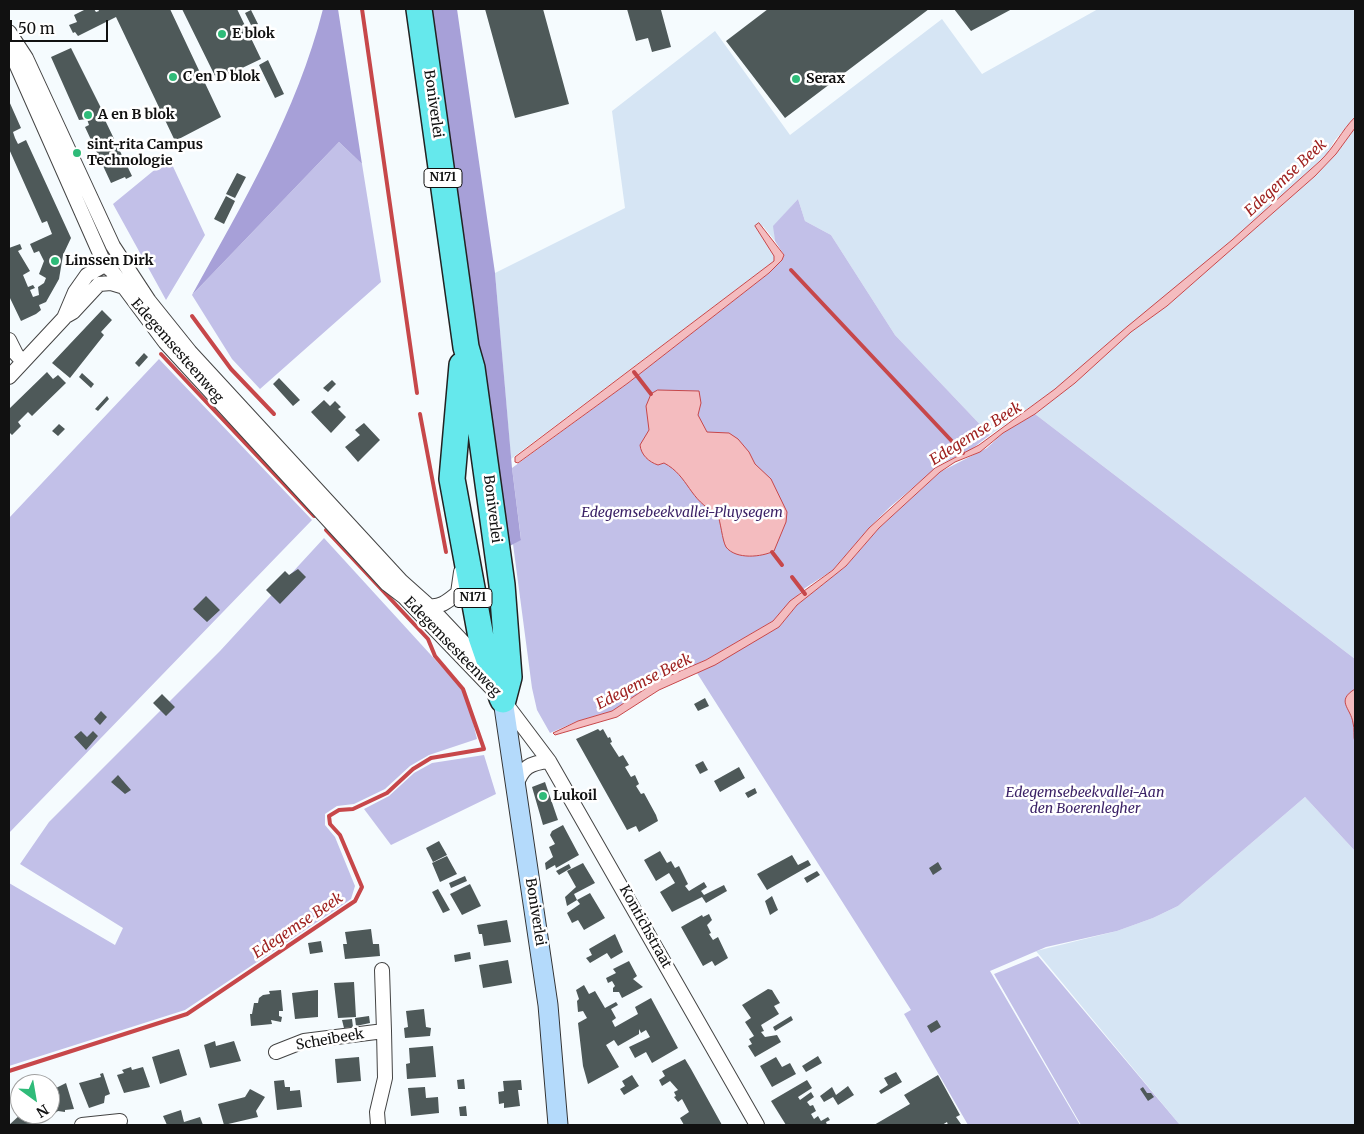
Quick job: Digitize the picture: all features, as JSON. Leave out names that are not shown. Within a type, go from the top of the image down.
[{"type":"highway","name":"Boniverlei","points":[[419,9],[466,347],[472,368],[502,585],[510,677],[503,700]]},
{"type":"highway","name":"Boniverlei","points":[[466,347],[462,360],[452,471],[462,541],[481,637],[503,700]]},
{"type":"main road","name":"Boniverlei","points":[[503,700],[548,1005],[558,1125]]},
{"type":"street","name":"Edegemsesteenweg","points":[[9,32],[26,58],[113,246],[157,321],[165,342],[387,584],[404,597],[503,700]]},
{"type":"street","name":"Edegemsesteenweg","points":[[9,48],[105,265],[112,271],[121,286],[190,352],[381,559],[480,660],[503,700]]},
{"type":"street","name":"Edegemsesteenweg","points":[[105,265],[114,265],[132,276]]},
{"type":"street","points":[[64,318],[75,292],[87,275],[105,265]]},
{"type":"street","points":[[9,377],[64,318],[74,312],[99,284],[111,283],[121,286]]},
{"type":"street","points":[[9,340],[16,354],[23,362]]},
{"type":"street","name":"Boniverlei","points":[[429,606],[436,607],[445,603],[458,593],[462,541]]},
{"type":"street","name":"Kontichstraat","points":[[510,677],[514,700],[528,731]]},
{"type":"street","name":"Kontichstraat","points":[[503,700],[549,761],[757,1125]]},
{"type":"street","points":[[515,786],[520,772],[528,765],[549,761]]},
{"type":"street","name":"Scheibeek","points":[[378,1125],[377,1112],[386,1078],[382,970]]},
{"type":"street","name":"Scheibeek","points":[[276,1052],[304,1041],[384,1031]]},
{"type":"street","points":[[82,1125],[120,1121]]},
{"type":"shaded area","points":[[323,9],[338,9],[362,164],[339,142],[192,295],[249,191],[284,120],[312,47]]},
{"type":"shaded area","points":[[431,9],[457,9],[495,273],[512,468],[521,540],[506,548],[485,367],[478,345]]},
{"type":"shaded area","points":[[1098,9],[1355,9],[1355,117],[1335,140],[1327,154],[1270,207],[1166,297],[1106,345],[1064,383],[990,435],[895,335],[831,235],[805,221],[798,199],[774,226],[775,241],[762,225],[775,257],[774,261],[511,459],[495,273],[625,208],[612,111],[715,31],[790,135],[942,19],[982,74]]},
{"type":"shaded area","points":[[1355,117],[1355,128],[1336,154],[1315,176],[1167,306],[1131,332],[1075,383],[1035,414],[1003,433],[980,452],[955,462],[940,472],[879,528],[846,566],[797,605],[779,627],[715,665],[659,690],[617,717],[555,735],[553,733],[578,721],[612,711],[657,681],[706,660],[773,621],[790,601],[833,570],[869,528],[935,468],[979,445],[1055,389],[1232,240],[1320,161]]},
{"type":"shaded area","points":[[1355,128],[1355,659],[1035,414],[1075,383],[1131,332],[1167,306],[1315,176],[1336,154]]},
{"type":"shaded area","points":[[759,223],[784,255],[782,260],[769,273],[628,383],[518,463],[515,462],[515,457],[774,261],[774,256],[755,226]]},
{"type":"shaded area","points":[[658,390],[699,391],[701,403],[698,415],[707,432],[729,433],[738,439],[749,452],[755,464],[771,479],[787,512],[786,522],[774,551],[763,555],[742,556],[730,551],[726,547],[717,513],[700,502],[672,468],[664,463],[655,464],[644,455],[640,445],[649,430],[646,406],[651,394]]},
{"type":"shaded area","points":[[1355,689],[1355,743],[1354,725],[1345,701],[1349,693]]},
{"type":"shaded area","points":[[1305,797],[1355,851],[1355,1125],[1180,1125],[1036,951],[1117,931],[1153,918],[1178,906]]},
{"type":"green space","points":[[339,142],[362,164],[381,282],[260,389],[232,359],[192,295]]},
{"type":"green space","points":[[169,158],[205,235],[166,300],[113,204]]},
{"type":"green space","name":"Edegemsebeekvallei-Pluysegem","points":[[798,199],[805,221],[831,235],[895,335],[990,435],[969,451],[942,463],[890,507],[833,570],[805,588],[773,621],[706,660],[657,681],[612,711],[578,721],[550,733],[537,710],[532,688],[513,544],[521,539],[512,468],[628,383],[769,273],[784,255],[775,241],[773,226]]},
{"type":"green space","points":[[159,359],[312,520],[9,833],[9,518]]},
{"type":"green space","name":"Edegemsebeekvallei-Aan den Boerenlegher","points":[[1035,414],[1355,659],[1355,851],[1305,797],[1178,906],[1153,918],[1117,931],[1046,947],[990,971],[1080,1125],[968,1125],[904,1014],[911,1010],[697,673],[779,627],[797,605],[846,566],[879,528],[940,472],[987,448],[1003,433]]},
{"type":"green space","points":[[324,538],[462,689],[470,710],[477,739],[429,755],[410,766],[385,789],[354,804],[337,806],[325,814],[325,825],[335,837],[355,886],[351,899],[341,906],[185,1010],[9,1066],[9,883],[115,945],[123,928],[20,864],[49,822],[220,651]]},
{"type":"green space","points":[[484,755],[496,794],[391,845],[364,809],[389,796],[414,773],[432,763]]},
{"type":"green space","points":[[1038,956],[1180,1125],[1081,1125],[994,974]]},
{"type":"building","name":"C en D blok","points":[[86,9],[94,9],[96,12],[99,11],[98,9],[170,9],[221,117],[175,141],[116,17],[78,36],[75,32],[73,33],[69,25],[77,22],[74,15]]},
{"type":"building","name":"E blok","points":[[182,9],[237,9],[261,59],[217,80]]},
{"type":"building","points":[[485,9],[543,9],[569,104],[515,118]]},
{"type":"building","points":[[627,9],[661,10],[671,47],[652,52],[648,38],[636,41]]},
{"type":"building","name":"Serax","points":[[768,9],[929,9],[785,118],[726,41]]},
{"type":"building","points":[[954,9],[1012,9],[971,31]]},
{"type":"building","points":[[251,10],[258,24],[252,27],[245,13]]},
{"type":"building","name":"A en B blok","points":[[71,48],[103,112],[98,113],[101,119],[104,118],[132,176],[126,179],[125,177],[111,183],[85,127],[89,125],[87,119],[79,120],[51,57]]},
{"type":"building","points":[[268,60],[284,94],[275,98],[259,65]]},
{"type":"building","points":[[9,101],[21,128],[13,132],[15,138],[18,144],[26,140],[71,238],[63,255],[59,279],[46,302],[39,305],[41,310],[36,314],[21,321],[9,296],[9,248],[20,244],[22,249],[18,251],[30,271],[23,275],[28,287],[33,285],[35,288],[30,290],[33,297],[39,295],[38,287],[44,283],[46,278],[39,274],[44,261],[39,251],[34,253],[30,244],[52,234],[47,221],[42,223],[9,149]]},
{"type":"building","points":[[237,173],[246,177],[235,198],[226,194]]},
{"type":"building","points":[[226,196],[235,201],[224,224],[214,219]]},
{"type":"building","points":[[102,310],[112,320],[101,332],[104,335],[70,378],[52,363]]},
{"type":"building","points":[[144,353],[148,357],[139,367],[135,363]]},
{"type":"building","points":[[47,372],[53,379],[58,375],[66,383],[32,416],[28,412],[18,422],[21,426],[12,435],[9,432],[9,409]]},
{"type":"building","points":[[82,373],[94,384],[91,388],[79,377]]},
{"type":"building","points":[[279,378],[300,400],[293,406],[273,384]]},
{"type":"building","points":[[332,380],[336,384],[328,392],[323,388]]},
{"type":"building","points":[[107,396],[109,399],[98,411],[95,409]]},
{"type":"building","points":[[324,400],[330,406],[335,401],[341,407],[338,409],[346,417],[331,433],[311,412]]},
{"type":"building","points":[[364,423],[380,440],[358,462],[345,447],[360,435],[355,430]]},
{"type":"building","points":[[59,424],[65,429],[58,436],[52,431]]},
{"type":"building","points":[[298,569],[306,577],[280,604],[266,590],[285,571],[289,575]]},
{"type":"building","points":[[206,596],[220,610],[207,622],[193,609]]},
{"type":"building","points":[[162,694],[175,707],[166,716],[153,703]]},
{"type":"building","points":[[705,698],[709,706],[698,711],[694,704]]},
{"type":"building","points":[[101,711],[107,717],[100,725],[94,719]]},
{"type":"building","points":[[598,729],[600,731],[603,729],[608,738],[610,737],[612,742],[610,743],[619,757],[623,755],[629,765],[625,767],[631,777],[635,775],[639,784],[636,786],[641,794],[644,793],[656,815],[658,821],[639,832],[636,826],[627,830],[576,739]]},
{"type":"building","points":[[81,731],[87,737],[93,731],[98,736],[86,750],[74,737]]},
{"type":"building","points":[[703,761],[708,770],[700,774],[695,765]]},
{"type":"building","points":[[739,767],[745,778],[720,792],[714,781]]},
{"type":"building","points":[[118,775],[131,790],[125,794],[111,782]]},
{"type":"building","points":[[545,782],[558,820],[543,825],[532,787]]},
{"type":"building","points":[[755,788],[757,793],[748,798],[745,793]]},
{"type":"building","points":[[563,825],[579,855],[556,868],[555,865],[546,870],[545,863],[553,857],[549,847],[555,844],[550,835],[552,831]]},
{"type":"building","points":[[439,841],[447,855],[433,862],[426,848]]},
{"type":"building","points":[[660,851],[667,863],[671,861],[675,868],[679,866],[688,884],[685,886],[689,891],[704,882],[707,887],[701,891],[704,895],[724,885],[727,891],[706,903],[702,897],[672,912],[660,892],[675,883],[669,873],[656,881],[644,860]]},
{"type":"building","points":[[792,855],[798,865],[808,860],[811,865],[767,890],[757,874]]},
{"type":"building","points":[[447,856],[457,874],[440,882],[432,863]]},
{"type":"building","points":[[938,862],[942,869],[933,875],[929,868]]},
{"type":"building","points":[[583,863],[595,883],[574,894],[577,900],[567,906],[565,897],[576,887],[567,871]]},
{"type":"building","points":[[569,864],[571,868],[559,875],[556,871]]},
{"type":"building","points":[[817,871],[820,875],[807,883],[804,878]]},
{"type":"building","points":[[465,876],[467,881],[451,888],[449,883]]},
{"type":"building","points":[[470,884],[481,906],[462,915],[450,894]]},
{"type":"building","points":[[438,889],[450,910],[443,913],[432,892]]},
{"type":"building","points":[[590,893],[605,918],[584,930],[578,920],[572,923],[567,913],[580,904],[577,900]]},
{"type":"building","points":[[772,896],[778,910],[770,915],[765,901]]},
{"type":"building","points":[[709,914],[712,920],[707,925],[711,933],[709,934],[713,940],[718,937],[728,958],[715,966],[712,961],[703,966],[681,927],[702,915],[703,917]]},
{"type":"building","points":[[507,920],[511,942],[484,946],[482,934],[479,934],[477,925]]},
{"type":"building","points":[[371,929],[373,944],[379,944],[380,956],[345,959],[343,944],[347,944],[345,932]]},
{"type":"building","points":[[615,934],[623,952],[611,959],[607,953],[590,963],[586,958],[592,955],[589,949]]},
{"type":"building","points":[[321,941],[323,952],[310,954],[308,943]]},
{"type":"building","points":[[470,952],[471,959],[455,962],[454,955]]},
{"type":"building","points":[[508,960],[512,983],[483,988],[479,965]]},
{"type":"building","points":[[629,961],[637,976],[633,979],[643,987],[622,998],[619,992],[613,992],[615,986],[612,981],[608,983],[606,978],[616,973],[613,969]]},
{"type":"building","points":[[354,982],[356,1017],[338,1018],[334,983]]},
{"type":"building","points":[[584,985],[589,994],[595,991],[605,1008],[616,1002],[618,1005],[611,1009],[616,1018],[612,1021],[615,1027],[638,1014],[635,1007],[651,998],[678,1048],[652,1063],[646,1052],[635,1058],[629,1047],[650,1037],[646,1030],[641,1033],[639,1029],[639,1034],[618,1046],[614,1040],[606,1045],[619,1067],[588,1084],[583,1066],[578,1023],[587,1018],[583,1011],[578,1012],[577,1001],[579,999],[576,990]]},
{"type":"building","points":[[768,989],[772,990],[780,1003],[774,1006],[779,1014],[761,1025],[764,1031],[761,1032],[765,1037],[777,1035],[781,1042],[755,1057],[748,1046],[752,1044],[749,1039],[754,1036],[745,1022],[751,1018],[742,1005]]},
{"type":"building","points":[[281,990],[283,1011],[279,1011],[279,1016],[282,1017],[281,1022],[271,1020],[272,1024],[251,1026],[250,1014],[252,1014],[254,1003],[258,1003],[259,998],[263,995],[270,994],[269,991]]},
{"type":"building","points":[[318,990],[318,1017],[295,1019],[292,993]]},
{"type":"building","points":[[424,1009],[426,1027],[431,1028],[430,1036],[405,1038],[404,1028],[408,1027],[406,1011]]},
{"type":"building","points":[[369,1016],[370,1023],[356,1026],[355,1018]]},
{"type":"building","points":[[791,1016],[793,1020],[775,1031],[773,1027]]},
{"type":"building","points":[[352,1019],[353,1027],[344,1028],[342,1020]]},
{"type":"building","points":[[937,1020],[941,1027],[931,1033],[927,1026]]},
{"type":"building","points":[[215,1041],[216,1046],[234,1041],[241,1061],[210,1068],[204,1045]]},
{"type":"building","points":[[433,1046],[436,1077],[407,1079],[406,1064],[410,1063],[409,1048]]},
{"type":"building","points":[[179,1049],[187,1075],[160,1084],[152,1057]]},
{"type":"building","points":[[818,1056],[822,1063],[806,1072],[802,1066]]},
{"type":"building","points":[[359,1057],[361,1081],[337,1083],[335,1059]]},
{"type":"building","points":[[776,1057],[782,1067],[790,1063],[796,1074],[772,1087],[760,1066]]},
{"type":"building","points":[[685,1059],[722,1125],[684,1125],[680,1118],[689,1112],[682,1099],[678,1102],[674,1097],[676,1096],[674,1092],[678,1090],[670,1081],[662,1086],[659,1080],[665,1076],[662,1071]]},
{"type":"building","points":[[131,1067],[132,1070],[143,1067],[150,1087],[124,1093],[117,1075],[124,1073],[122,1070]]},
{"type":"building","points":[[896,1072],[902,1082],[881,1094],[879,1091],[888,1085],[884,1078]]},
{"type":"building","points":[[103,1073],[110,1094],[105,1096],[104,1103],[89,1108],[79,1083],[101,1077],[100,1074]]},
{"type":"building","points":[[632,1075],[639,1086],[624,1095],[620,1089],[625,1086],[622,1081]]},
{"type":"building","points":[[938,1075],[960,1115],[956,1117],[961,1124],[948,1125],[947,1122],[942,1125],[874,1125],[910,1104],[904,1095]]},
{"type":"building","points":[[464,1079],[465,1089],[458,1089],[457,1080]]},
{"type":"building","points":[[284,1080],[285,1087],[290,1087],[290,1091],[300,1090],[302,1107],[277,1110],[274,1081]]},
{"type":"building","points":[[521,1080],[522,1090],[518,1090],[520,1106],[504,1108],[504,1103],[499,1104],[498,1092],[504,1091],[503,1081]]},
{"type":"building","points":[[807,1080],[812,1088],[798,1097],[800,1100],[811,1092],[814,1097],[807,1102],[810,1106],[813,1105],[816,1111],[811,1114],[814,1119],[818,1116],[821,1121],[828,1117],[830,1120],[826,1122],[827,1125],[786,1125],[771,1101]]},
{"type":"building","points":[[66,1083],[74,1109],[65,1110],[65,1112],[60,1111],[60,1086]]},
{"type":"building","points":[[848,1086],[854,1095],[838,1105],[833,1097],[824,1102],[820,1096],[832,1087],[836,1095]]},
{"type":"building","points":[[425,1087],[426,1098],[438,1097],[439,1113],[411,1116],[408,1088]]},
{"type":"building","points":[[1143,1087],[1147,1093],[1151,1093],[1154,1097],[1148,1101],[1140,1089]]},
{"type":"building","points":[[250,1089],[265,1097],[256,1111],[258,1117],[224,1125],[218,1104],[245,1097]]},
{"type":"building","points":[[466,1106],[467,1116],[460,1116],[459,1107]]},
{"type":"building","points":[[181,1110],[184,1122],[200,1117],[203,1125],[167,1125],[163,1116]]},
{"type":"waterway","points":[[362,9],[417,393]]},
{"type":"waterway","points":[[791,270],[963,453]]},
{"type":"waterway","points":[[192,316],[231,369],[274,414]]},
{"type":"waterway","points":[[161,354],[314,516]]},
{"type":"waterway","points":[[634,372],[651,394]]},
{"type":"waterway","points":[[420,414],[446,552]]},
{"type":"waterway","name":"Edegemse Beek","points":[[9,1071],[187,1014],[355,901],[362,887],[340,835],[330,824],[329,816],[339,810],[353,809],[387,793],[413,769],[431,758],[484,749],[463,689],[435,656],[428,639],[326,530]]},
{"type":"waterway","points":[[772,552],[782,565]]},
{"type":"waterway","points":[[792,577],[805,594]]},
{"type":"place","name":"E blok","points":[[222,34]]},
{"type":"place","name":"C en D blok","points":[[173,77]]},
{"type":"place","name":"Serax","points":[[796,79]]},
{"type":"place","name":"A en B blok","points":[[88,115]]},
{"type":"place","name":"sint-rita Campus Technologie","points":[[77,153]]},
{"type":"place","name":"Linssen Dirk","points":[[55,261]]},
{"type":"place","name":"Lukoil","points":[[543,796]]}]
